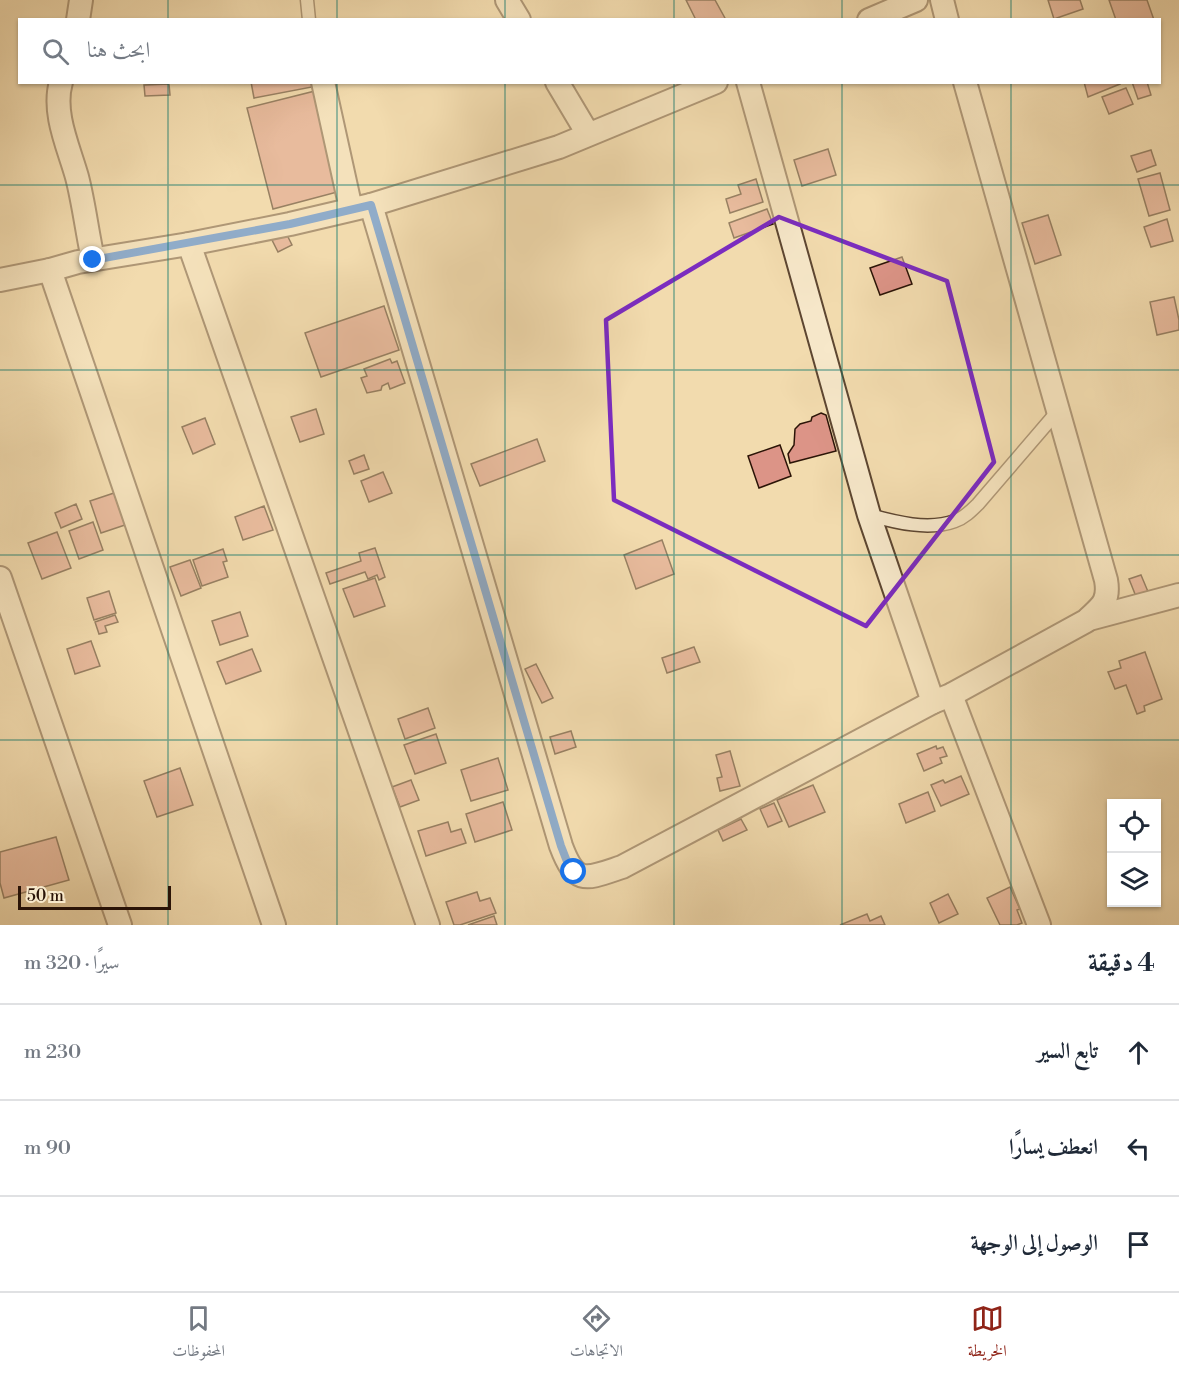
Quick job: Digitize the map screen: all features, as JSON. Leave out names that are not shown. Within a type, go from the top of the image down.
[{"type":"street","points":[[78,18],[81,0]]},
{"type":"street","points":[[507,0],[518,18]]},
{"type":"street","points":[[874,18],[916,0]]},
{"type":"street","points":[[942,0],[946,18]]},
{"type":"street","points":[[61,84],[59,91],[63,131],[77,179],[93,260]]},
{"type":"street","points":[[324,84],[561,846],[574,872],[595,876],[622,867],[1089,619],[1179,595]]},
{"type":"street","points":[[558,84],[588,135]]},
{"type":"street","points":[[0,280],[93,260],[290,224],[361,207],[559,147],[711,84]]},
{"type":"street","points":[[749,84],[869,515],[942,698],[1039,925]]},
{"type":"street","points":[[966,84],[1107,589],[1102,606],[1089,619]]},
{"type":"street","points":[[189,244],[428,925]]},
{"type":"street","points":[[50,270],[274,925]]},
{"type":"street","points":[[0,578],[120,925]]},
{"type":"lane","points":[[307,0],[309,18]]},
{"type":"lane","points":[[869,515],[916,525],[936,525],[954,521],[967,514],[1057,412]]},
{"type":"highlighted area","points":[[779,217],[947,281],[994,462],[866,626],[614,500],[606,320]]},
{"type":"building","points":[[686,0],[715,0],[725,18],[695,18]]},
{"type":"building","points":[[1048,0],[1080,0],[1083,9],[1054,18]]},
{"type":"building","points":[[1109,0],[1147,0],[1153,18],[1115,18]]},
{"type":"building","points":[[169,84],[170,95],[145,96],[144,85]]},
{"type":"building","points":[[251,84],[311,84],[312,87],[254,98]]},
{"type":"building","points":[[1085,84],[1120,84],[1088,97]]},
{"type":"building","points":[[1133,84],[1148,84],[1151,95],[1138,99]]},
{"type":"building","points":[[1126,88],[1133,104],[1109,114],[1102,97]]},
{"type":"building","points":[[315,91],[341,191],[273,209],[247,108]]},
{"type":"building","points":[[828,149],[836,175],[802,186],[794,160]]},
{"type":"building","points":[[1151,150],[1156,165],[1137,172],[1131,156]]},
{"type":"building","points":[[1160,173],[1170,210],[1149,216],[1138,179]]},
{"type":"building","points":[[756,179],[763,202],[730,213],[726,199],[741,194],[738,185]]},
{"type":"building","points":[[767,209],[773,224],[734,238],[729,223]]},
{"type":"building","points":[[1048,215],[1061,255],[1035,264],[1022,223]]},
{"type":"building","points":[[1167,219],[1173,241],[1151,247],[1144,227]]},
{"type":"building","points":[[286,233],[292,245],[278,252],[272,240]]},
{"type":"building","points":[[902,257],[912,284],[880,295],[870,268]]},
{"type":"building","points":[[1174,297],[1179,330],[1157,335],[1150,302]]},
{"type":"building","points":[[384,306],[399,350],[321,377],[305,333]]},
{"type":"building","points":[[390,359],[392,363],[397,361],[405,383],[390,389],[388,383],[382,386],[381,390],[367,393],[361,378],[367,376],[364,369]]},
{"type":"building","points":[[316,409],[324,434],[300,442],[291,417]]},
{"type":"building","points":[[821,413],[826,415],[836,451],[790,463],[788,454],[794,445],[795,429]]},
{"type":"building","points":[[205,418],[215,444],[193,454],[182,427]]},
{"type":"building","points":[[537,439],[545,461],[480,486],[471,464]]},
{"type":"building","points":[[780,445],[791,476],[759,488],[748,456]]},
{"type":"building","points":[[364,455],[369,469],[354,474],[349,461]]},
{"type":"building","points":[[383,472],[392,493],[369,502],[361,481]]},
{"type":"building","points":[[114,493],[125,525],[101,533],[90,501]]},
{"type":"building","points":[[76,504],[82,519],[61,528],[55,513]]},
{"type":"building","points":[[264,506],[273,530],[243,540],[235,517]]},
{"type":"building","points":[[93,522],[103,550],[79,559],[69,531]]},
{"type":"building","points":[[57,532],[71,568],[42,579],[28,543]]},
{"type":"building","points":[[662,540],[674,574],[636,589],[624,555]]},
{"type":"building","points":[[375,548],[385,577],[379,580],[377,575],[368,579],[365,572],[330,584],[326,573],[361,561],[359,553]]},
{"type":"building","points":[[223,549],[227,561],[223,562],[228,577],[202,586],[193,560]]},
{"type":"building","points":[[190,560],[201,588],[181,596],[170,567]]},
{"type":"building","points":[[1141,575],[1149,594],[1137,599],[1129,579]]},
{"type":"building","points":[[375,578],[385,606],[354,617],[343,589]]},
{"type":"building","points":[[109,591],[116,613],[94,620],[87,598]]},
{"type":"building","points":[[240,612],[248,636],[220,645],[212,621]]},
{"type":"building","points":[[115,615],[118,622],[105,626],[107,632],[99,634],[95,622]]},
{"type":"building","points":[[91,641],[100,666],[75,674],[67,649]]},
{"type":"building","points":[[694,647],[700,662],[667,673],[662,658]]},
{"type":"building","points":[[252,649],[261,671],[226,684],[217,662]]},
{"type":"building","points":[[1145,652],[1162,699],[1144,706],[1145,711],[1137,714],[1126,685],[1115,689],[1108,672],[1121,668],[1119,661]]},
{"type":"building","points":[[536,664],[553,698],[542,703],[525,669]]},
{"type":"building","points":[[428,708],[435,728],[405,739],[398,719]]},
{"type":"building","points":[[571,731],[576,747],[555,754],[550,737]]},
{"type":"building","points":[[436,734],[446,763],[415,774],[404,745]]},
{"type":"building","points":[[936,746],[937,749],[943,747],[947,756],[940,758],[942,763],[924,771],[917,754]]},
{"type":"building","points":[[730,751],[740,786],[720,791],[717,778],[722,777],[716,755]]},
{"type":"building","points":[[498,758],[508,790],[471,801],[461,770]]},
{"type":"building","points":[[180,768],[193,805],[157,817],[144,781]]},
{"type":"building","points":[[961,776],[969,794],[941,806],[931,785],[943,780],[945,783]]},
{"type":"building","points":[[411,780],[419,800],[400,807],[392,787]]},
{"type":"building","points":[[813,785],[825,812],[789,827],[777,800]]},
{"type":"building","points":[[928,792],[935,811],[906,823],[899,804]]},
{"type":"building","points":[[503,802],[512,830],[475,842],[466,814]]},
{"type":"building","points":[[774,803],[782,821],[768,827],[760,809]]},
{"type":"building","points":[[741,819],[747,830],[723,841],[718,830]]},
{"type":"building","points":[[448,822],[451,832],[461,829],[466,843],[426,856],[418,831]]},
{"type":"building","points":[[56,837],[69,880],[4,898],[0,883],[0,852]]},
{"type":"building","points":[[1010,887],[1020,909],[1017,910],[1022,923],[1000,925],[987,898]]},
{"type":"building","points":[[477,892],[480,901],[490,898],[496,913],[454,925],[446,902]]},
{"type":"building","points":[[948,894],[958,914],[939,923],[930,903]]},
{"type":"building","points":[[867,914],[870,921],[881,916],[885,925],[840,925]]},
{"type":"building","points":[[494,916],[497,925],[468,925]]},
{"type":"route","points":[[93,260],[189,244],[371,205],[561,846],[574,872]]}]
